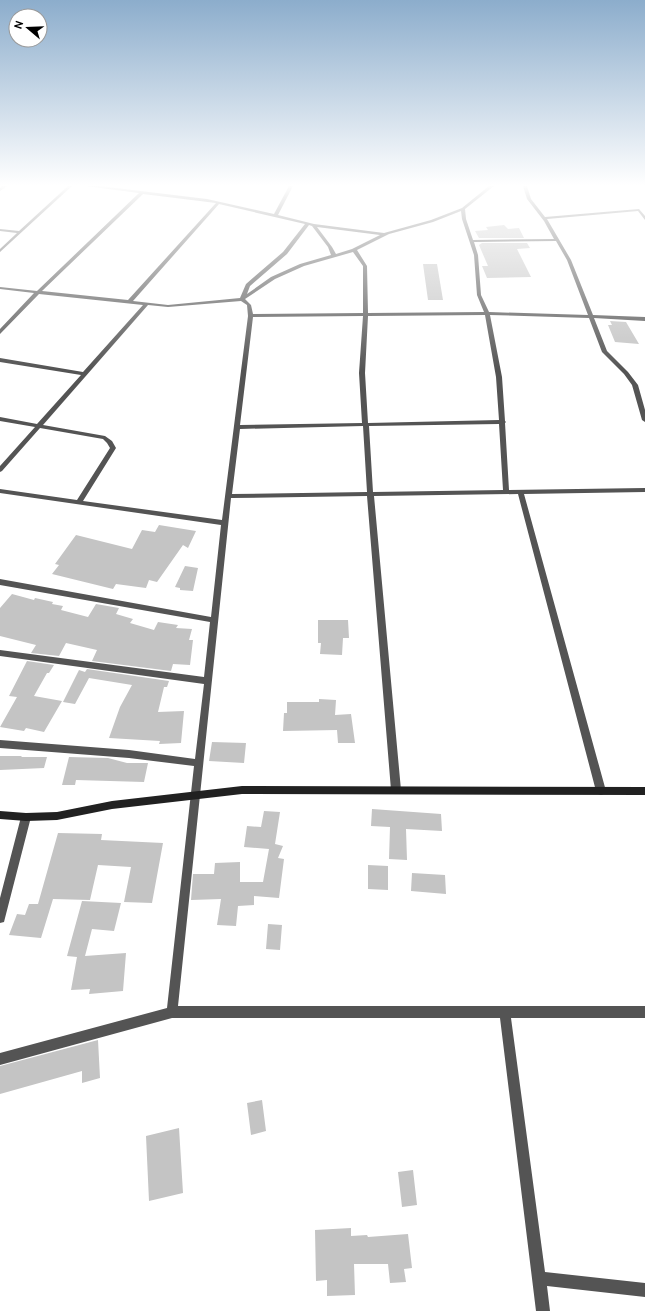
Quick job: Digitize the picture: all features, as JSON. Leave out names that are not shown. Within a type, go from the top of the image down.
[{"type":"street","points":[[0,332],[38,292],[85,247]]},
{"type":"street","points":[[130,302],[179,247]]},
{"type":"street","points":[[242,299],[248,285],[290,247]]},
{"type":"street","points":[[332,247],[334,256]]},
{"type":"street","points":[[0,288],[168,306],[242,299],[273,278],[302,265],[360,247]]},
{"type":"street","points":[[474,247],[476,255],[479,295],[487,314],[499,377],[503,422],[502,445],[506,491]]},
{"type":"street","points":[[561,247],[569,260],[605,352],[626,372],[635,385],[645,420]]},
{"type":"street","points":[[354,250],[365,266],[366,315],[362,373],[370,493],[396,790]]},
{"type":"street","points":[[172,1012],[228,496],[251,316],[249,305],[242,299]]},
{"type":"street","points":[[0,470],[146,304]]},
{"type":"street","points":[[251,316],[508,313],[645,319]]},
{"type":"street","points":[[0,360],[85,374]]},
{"type":"street","points":[[0,419],[105,438],[110,442],[113,448],[79,502]]},
{"type":"street","points":[[237,427],[366,426],[503,422]]},
{"type":"street","points":[[228,496],[520,490],[645,490]]},
{"type":"street","points":[[520,490],[601,791]]},
{"type":"street","points":[[0,491],[226,522]]},
{"type":"street","points":[[0,582],[214,620]]},
{"type":"street","points":[[0,653],[208,681]]},
{"type":"street","points":[[0,744],[129,754],[198,763]]},
{"type":"street","points":[[0,815],[26,817],[57,816],[112,805],[242,790],[645,791]]},
{"type":"street","points":[[0,918],[26,817]]},
{"type":"street","points":[[0,1059],[172,1012],[645,1012]]},
{"type":"street","points":[[505,1012],[542,1311]]},
{"type":"street","points":[[538,1278],[645,1290]]},
{"type":"building","points":[[480,247],[530,248],[517,249],[531,277],[487,278],[482,266],[488,266]]},
{"type":"building","points":[[423,264],[437,264],[443,300],[428,300]]},
{"type":"building","points":[[610,321],[626,322],[639,344],[615,342],[608,325],[612,325]]},
{"type":"building","points":[[159,525],[196,531],[188,548],[183,545],[157,582],[149,580],[146,588],[116,584],[113,589],[52,574],[59,565],[55,564],[76,535],[132,549],[142,530],[155,532]]},
{"type":"building","points":[[185,566],[198,568],[193,591],[180,590],[180,588],[175,587]]},
{"type":"building","points":[[12,594],[34,600],[35,598],[53,602],[52,604],[63,606],[61,610],[88,617],[96,604],[119,608],[116,614],[133,619],[130,623],[154,630],[158,622],[178,625],[176,628],[192,629],[189,640],[193,640],[190,665],[173,664],[171,671],[92,661],[97,650],[66,643],[59,656],[31,653],[36,645],[0,636],[0,608]]},
{"type":"building","points":[[318,620],[348,620],[349,638],[343,638],[342,655],[320,654],[321,643],[318,643]]},
{"type":"building","points":[[27,661],[54,665],[49,673],[47,673],[34,696],[62,701],[44,732],[26,728],[24,731],[0,727],[17,697],[9,696]]},
{"type":"building","points":[[87,669],[169,681],[167,687],[164,687],[158,712],[184,711],[181,743],[159,744],[160,741],[109,738],[120,707],[132,685],[89,678],[75,704],[63,702],[79,670],[85,672]]},
{"type":"building","points":[[319,699],[336,700],[335,715],[351,714],[355,743],[338,743],[337,730],[283,731],[284,713],[287,713],[287,702],[319,702]]},
{"type":"building","points":[[212,742],[246,743],[244,763],[209,761]]},
{"type":"building","points":[[0,756],[47,757],[44,768],[0,770]]},
{"type":"building","points":[[69,757],[108,758],[127,763],[148,763],[144,782],[76,780],[75,785],[62,785]]},
{"type":"building","points":[[372,809],[441,814],[442,831],[406,829],[407,860],[389,859],[390,827],[371,826]]},
{"type":"building","points":[[264,811],[280,812],[275,844],[283,846],[278,858],[284,859],[279,898],[254,896],[254,905],[238,906],[236,926],[217,925],[221,899],[191,900],[193,874],[214,874],[215,863],[240,862],[240,882],[263,882],[269,849],[244,847],[247,826],[261,827]]},
{"type":"building","points":[[58,833],[102,834],[101,840],[163,843],[152,903],[124,902],[131,867],[98,865],[90,900],[53,899],[41,938],[9,935],[17,914],[25,915],[29,904],[38,904]]},
{"type":"building","points":[[368,865],[388,866],[388,890],[368,889]]},
{"type":"building","points":[[412,873],[445,875],[446,894],[411,891]]},
{"type":"building","points":[[82,901],[121,903],[114,931],[92,929],[85,956],[126,953],[123,991],[89,994],[90,989],[71,990],[77,957],[67,956]]},
{"type":"building","points":[[268,924],[282,925],[280,950],[266,949]]},
{"type":"building","points":[[98,1040],[100,1078],[82,1083],[82,1071],[0,1094],[0,1066]]},
{"type":"building","points":[[262,1100],[266,1131],[251,1135],[247,1103]]},
{"type":"building","points":[[179,1128],[183,1193],[149,1201],[146,1136]]},
{"type":"building","points":[[413,1170],[417,1205],[402,1207],[398,1172]]},
{"type":"building","points":[[351,1228],[351,1236],[367,1235],[368,1237],[408,1234],[412,1268],[404,1269],[406,1282],[390,1283],[388,1264],[354,1264],[355,1295],[327,1296],[327,1280],[316,1281],[315,1230]]}]
